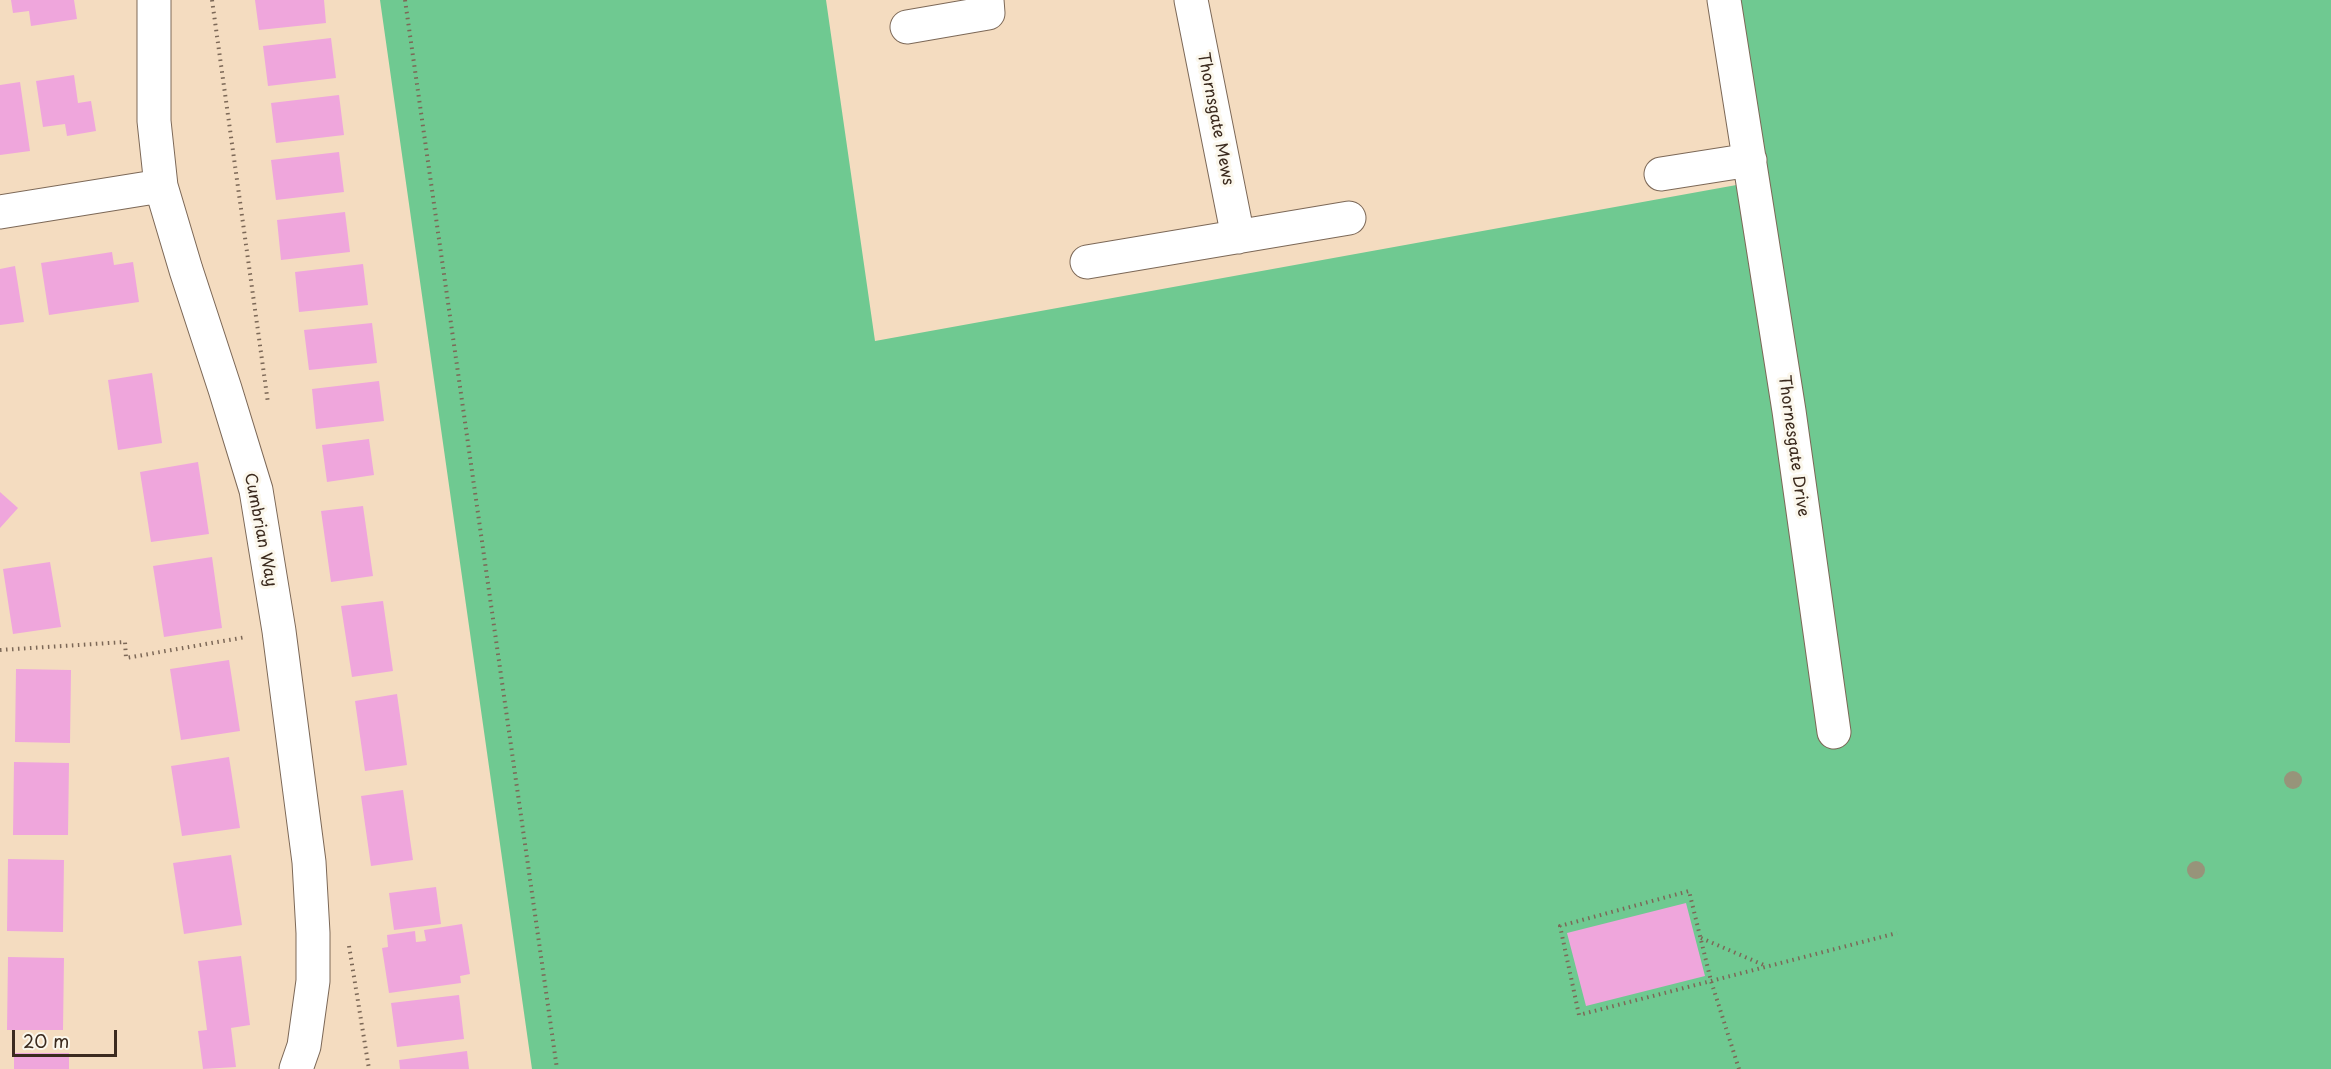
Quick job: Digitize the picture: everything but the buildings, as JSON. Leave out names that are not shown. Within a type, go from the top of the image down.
[{"type":"street","name":"Cumbrian Way","points":[[154,0],[154,121],[161,186],[256,490],[279,631],[309,862],[313,933],[313,981],[306,1035],[296,1069]]},
{"type":"street","points":[[907,27],[988,13],[987,0]]},
{"type":"street","name":"Thornsgate Mews","points":[[1191,0],[1238,237]]},
{"type":"street","name":"Thornesgate Drive","points":[[1724,0],[1789,411],[1834,732]]},
{"type":"street","points":[[1661,174],[1750,160]]},
{"type":"street","points":[[0,212],[161,186]]},
{"type":"street","points":[[1087,262],[1349,218]]},
{"type":"path","points":[[213,0],[269,411]]},
{"type":"path","points":[[405,0],[557,1069]]},
{"type":"path","points":[[0,650],[125,642],[126,658],[279,631]]},
{"type":"path","points":[[1738,1069],[1712,981],[1689,891],[1560,926],[1579,1015],[1712,981],[1767,966],[1897,933]]},
{"type":"path","points":[[1700,937],[1767,966]]},
{"type":"green space","points":[[380,0],[826,0],[875,341],[1753,182],[1724,0],[2331,0],[2331,1069],[532,1069]]}]
